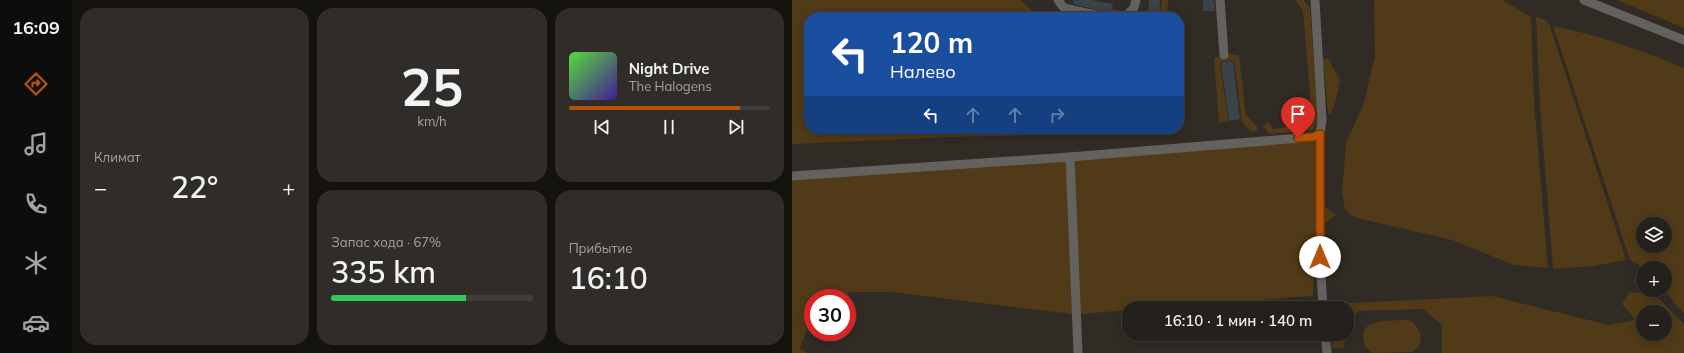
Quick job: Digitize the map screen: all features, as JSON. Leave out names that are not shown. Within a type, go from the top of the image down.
[{"type":"street","points":[[1058,0],[1064,8],[1082,12]]},
{"type":"street","points":[[1130,12],[1134,8],[1136,0]]},
{"type":"street","points":[[1220,0],[1224,55]]},
{"type":"street","points":[[1315,0],[1322,120],[1320,134],[1320,257],[1323,301]]},
{"type":"street","points":[[1584,0],[1684,40]]},
{"type":"street","points":[[792,176],[1070,157],[1305,138],[1320,134]]},
{"type":"street","points":[[1070,157],[1078,353]]},
{"type":"street","points":[[1326,341],[1327,353]]},
{"type":"shaded area","points":[[792,0],[1020,0],[1033,12],[804,12],[804,134],[1039,134],[792,144]]},
{"type":"shaded area","points":[[1162,0],[1168,0],[1167,12],[1161,12]]},
{"type":"shaded area","points":[[1296,0],[1304,0],[1310,8],[1318,120],[1312,130],[1269,134],[1263,126],[1268,122],[1273,129],[1308,124],[1312,118],[1303,12]]},
{"type":"shaded area","points":[[1374,0],[1502,0],[1531,17],[1534,102],[1548,268],[1514,265],[1452,240],[1361,219],[1350,215],[1345,209],[1342,193],[1346,143],[1364,103],[1375,55]]},
{"type":"shaded area","points":[[1617,0],[1684,0],[1684,28]]},
{"type":"shaded area","points":[[1537,17],[1545,20],[1550,26],[1626,260],[1594,266],[1553,269],[1540,106]]},
{"type":"shaded area","points":[[1553,26],[1620,44],[1684,68],[1684,314],[1670,297],[1672,297],[1672,261],[1636,261],[1636,263],[1630,260]]},
{"type":"shaded area","points":[[1225,54],[1239,55],[1246,115],[1258,128],[1256,131],[1251,132],[1242,122],[1234,60],[1220,62],[1228,121],[1219,123],[1214,58]]},
{"type":"shaded area","points":[[1328,58],[1340,80],[1336,100],[1331,113],[1328,113],[1323,59]]},
{"type":"shaded area","points":[[1316,142],[1315,196],[1319,196],[1324,199],[1325,207],[1336,215],[1324,224],[1316,223],[1313,296],[1248,301],[1122,301],[1122,311],[1080,314],[1073,161],[1287,143]]},
{"type":"shaded area","points":[[1067,161],[1072,314],[892,292],[856,292],[856,289],[804,289],[804,338],[800,349],[808,353],[792,353],[792,179]]},
{"type":"shaded area","points":[[1630,292],[1636,292],[1636,297],[1657,297],[1665,305],[1636,305],[1636,341],[1672,341],[1672,312],[1684,325],[1684,353],[1442,353],[1442,325],[1423,309],[1359,311],[1354,316],[1354,303],[1492,296],[1609,325],[1635,320],[1622,304]]},
{"type":"shaded area","points":[[1380,321],[1412,321],[1420,333],[1421,341],[1413,352],[1372,353],[1366,348],[1363,338],[1364,331],[1368,326]]},
{"type":"shaded area","points":[[1332,341],[1345,341],[1343,348],[1332,348]]},
{"type":"building","points":[[1074,0],[1091,0],[1113,4],[1112,9],[1122,11],[1105,12],[1073,4]]},
{"type":"building","points":[[1149,0],[1160,0],[1159,12],[1148,12]]},
{"type":"building","points":[[1203,0],[1214,0],[1215,11],[1203,11]]},
{"type":"building","points":[[1233,61],[1240,119],[1229,121],[1221,62]]},
{"type":"route","points":[[1298,138],[1313,137],[1320,134],[1320,257]]}]
